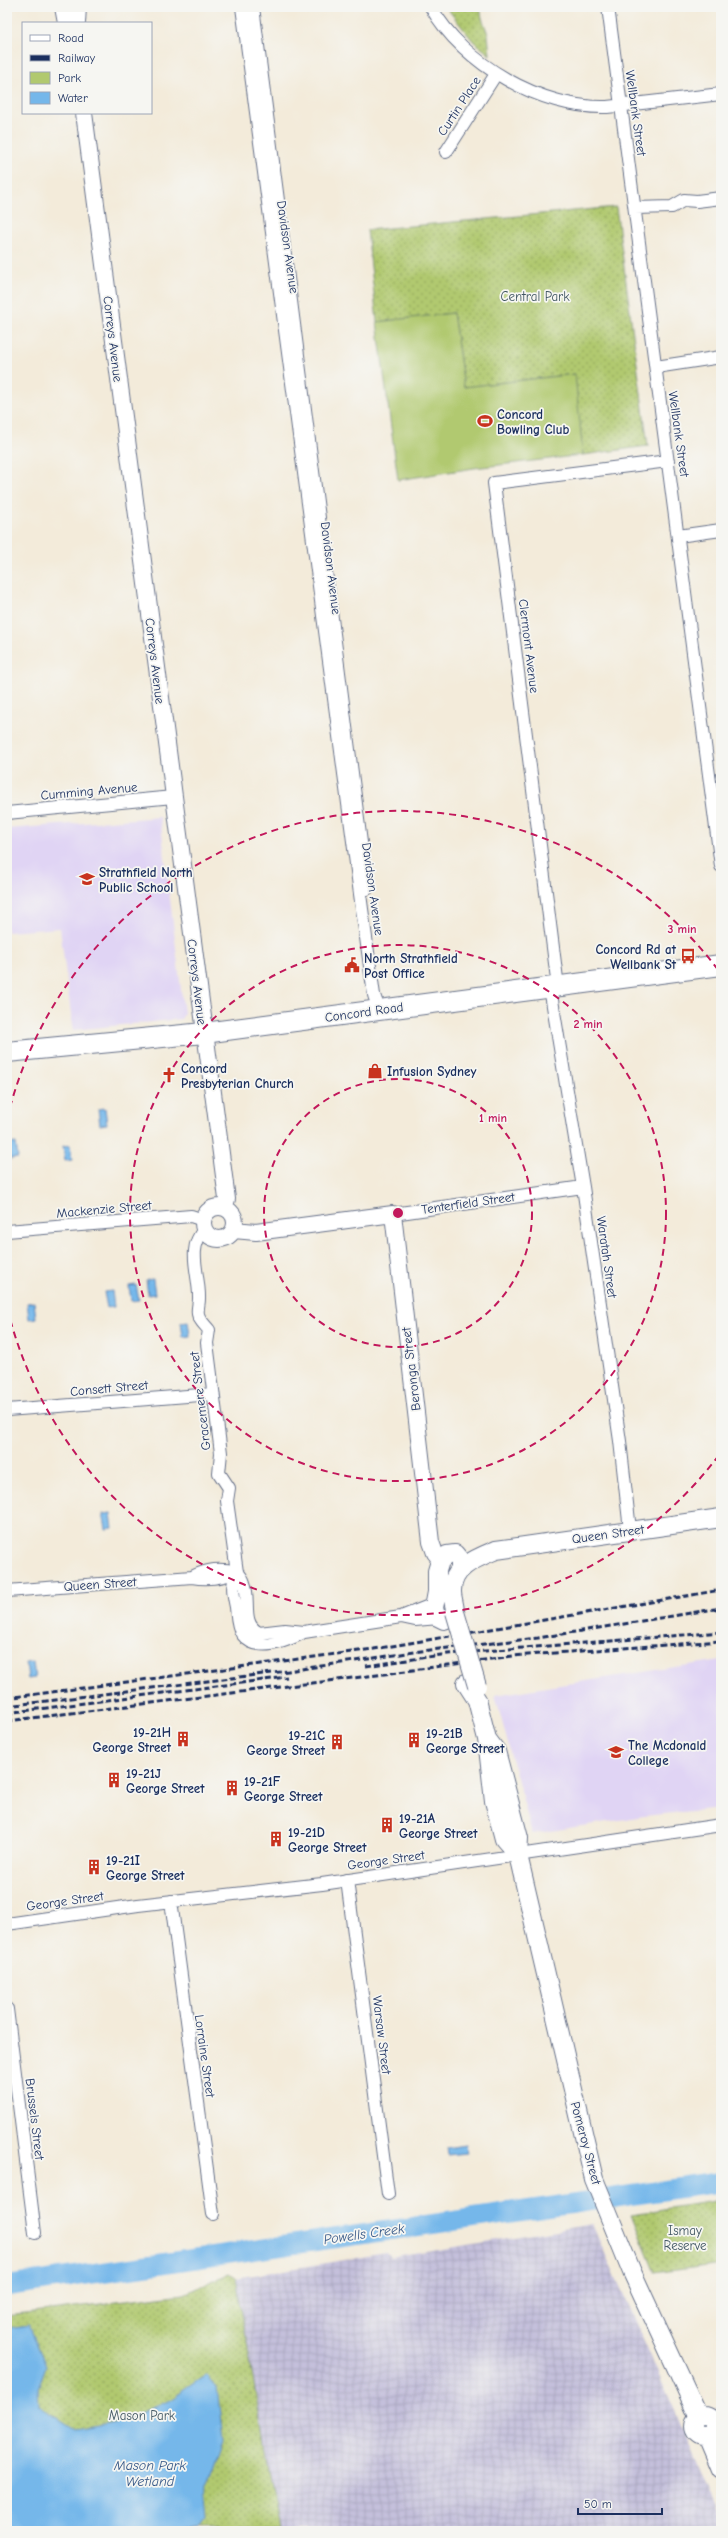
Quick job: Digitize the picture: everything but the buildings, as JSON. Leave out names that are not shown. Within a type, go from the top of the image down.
[{"type":"main road","name":"Concord Road","points":[[7,1052],[204,1033],[721,965]]},
{"type":"main road","name":"Queen Street","points":[[451,1560],[480,1548],[496,1550],[721,1518]]},
{"type":"main road","name":"Pomeroy Street","points":[[451,1560],[452,1591],[444,1616],[473,1690],[486,1739],[496,1751],[519,1838],[518,1855],[590,2164],[597,2187],[632,2272],[710,2424],[721,2469]]},
{"type":"street","points":[[66,22],[64,7],[72,7]]},
{"type":"street","points":[[77,22],[78,7]]},
{"type":"street","name":"Davidson Avenue","points":[[242,7],[360,894],[374,995],[379,1010]]},
{"type":"street","name":"Davidson Avenue","points":[[253,7],[363,853],[380,995],[379,1010]]},
{"type":"street","points":[[431,7],[448,31],[496,74],[558,101],[591,107],[622,106],[721,94]]},
{"type":"street","name":"Wellbank Street","points":[[608,7],[721,866]]},
{"type":"street","name":"Curtin Place","points":[[446,152],[496,74]]},
{"type":"street","name":"Correys Avenue","points":[[84,114],[227,1199],[224,1208]]},
{"type":"street","points":[[635,208],[672,207],[684,200],[697,201],[721,198]]},
{"type":"street","points":[[656,367],[721,357]]},
{"type":"street","name":"Clermont Avenue","points":[[554,988],[494,483],[668,461]]},
{"type":"street","points":[[678,536],[721,530]]},
{"type":"street","name":"Cumming Avenue","points":[[7,813],[173,798]]},
{"type":"street","name":"Waratah Street","points":[[554,988],[620,1441],[630,1530]]},
{"type":"street","name":"Tenterfield Street","points":[[234,1230],[256,1232],[583,1187]]},
{"type":"street","points":[[224,1208],[233,1214],[234,1230],[231,1234],[222,1239],[212,1238],[204,1225],[209,1211],[224,1208]]},
{"type":"street","name":"Beronga Street","points":[[393,1214],[433,1548],[451,1560]]},
{"type":"street","name":"Mackenzie Street","points":[[7,1231],[191,1216],[204,1225]]},
{"type":"street","name":"Gracemere Street","points":[[204,1225],[196,1242],[199,1299],[197,1312],[198,1317],[208,1330],[207,1343],[221,1453],[219,1473],[229,1488],[227,1501],[237,1572]]},
{"type":"street","name":"Consett Street","points":[[7,1410],[213,1394]]},
{"type":"street","points":[[237,1572],[245,1583],[249,1621],[254,1631],[265,1634],[285,1630],[304,1632],[401,1617],[415,1620],[444,1616]]},
{"type":"street","name":"Queen Street","points":[[7,1591],[192,1577],[207,1579],[223,1578],[237,1572]]},
{"type":"street","name":"George Street","points":[[7,1924],[171,1901],[347,1880],[721,1825]]},
{"type":"street","name":"Warsaw Street","points":[[347,1880],[388,2194]]},
{"type":"street","name":"Lorraine Street","points":[[171,1901],[213,2214]]},
{"type":"street","name":"Brussels Street","points":[[7,2009],[35,2233]]},
{"type":"shaded area","name":"Strathfield North Public School","points":[[160,817],[184,1014],[181,1019],[73,1030],[60,928],[7,932],[7,829]]},
{"type":"shaded area","name":"The Mcdonald College","points":[[721,1660],[721,1808],[644,1816],[532,1834],[495,1695]]},
{"type":"shaded area","points":[[592,2224],[721,2516],[721,2531],[279,2531],[236,2278],[386,2253],[390,2258]]},
{"type":"green space","points":[[446,7],[480,7],[482,18],[488,34],[490,55],[473,41]]},
{"type":"green space","name":"Central Park","points":[[616,207],[648,446],[583,455],[574,374],[464,387],[453,313],[377,322],[367,230]]},
{"type":"green space","name":"Concord Bowling Club","points":[[453,313],[464,387],[575,374],[583,455],[474,468],[398,480],[377,322]]},
{"type":"green space","name":"Ismay Reserve","points":[[721,2200],[721,2264],[655,2273],[631,2214]]},
{"type":"green space","name":"Mason Park","points":[[229,2273],[236,2278],[279,2531],[7,2531],[7,2315],[184,2294]]},
{"type":"water","points":[[105,1108],[107,1124],[100,1125],[98,1109]]},
{"type":"water","points":[[16,1143],[18,1158],[10,1159],[8,1144]]},
{"type":"water","points":[[70,1145],[72,1160],[65,1161],[63,1146]]},
{"type":"water","points":[[153,1279],[155,1294],[148,1295],[146,1280]]},
{"type":"water","points":[[136,1285],[139,1300],[131,1301],[129,1286]]},
{"type":"water","points":[[112,1291],[114,1307],[107,1308],[104,1292]]},
{"type":"water","points":[[34,1302],[36,1318],[29,1319],[27,1303]]},
{"type":"water","points":[[188,1321],[190,1336],[183,1337],[181,1322]]},
{"type":"water","points":[[111,1513],[113,1528],[106,1529],[103,1514]]},
{"type":"water","points":[[33,1662],[35,1678],[28,1679],[26,1663]]},
{"type":"water","points":[[466,2145],[467,2153],[447,2155],[446,2148]]},
{"type":"water","name":"Mason Park Wetland","points":[[29,2325],[46,2366],[38,2388],[39,2406],[75,2429],[126,2420],[170,2400],[207,2375],[217,2387],[223,2441],[202,2500],[204,2523],[198,2531],[7,2531],[7,2328]]},
{"type":"waterway","name":"Powells Creek","points":[[7,2286],[721,2182]]},
{"type":"railway","points":[[7,1698],[374,1649],[721,1590]]},
{"type":"railway","points":[[7,1706],[288,1671],[421,1651],[538,1638],[721,1608]]},
{"type":"railway","points":[[366,1666],[448,1654],[721,1632]]},
{"type":"railway","points":[[7,1721],[377,1675],[513,1656],[721,1641]]},
{"type":"railway","points":[[7,1713],[287,1677]]},
{"type":"place","name":"Concord Bowling Club","points":[[485,421]]},
{"type":"place","name":"Strathfield North Public School","points":[[87,879]]},
{"type":"place","name":"Concord Rd at Wellbank St","points":[[688,956]]},
{"type":"place","name":"North Strathfield Post Office","points":[[352,965]]},
{"type":"place","name":"Infusion Sydney","points":[[375,1071]]},
{"type":"place","name":"Concord Presbyterian Church","points":[[169,1075]]},
{"type":"place","name":"19-21H George Street","points":[[183,1739]]},
{"type":"place","name":"19-21B George Street","points":[[414,1740]]},
{"type":"place","name":"19-21C George Street","points":[[337,1742]]},
{"type":"place","name":"The Mcdonald College","points":[[616,1752]]},
{"type":"place","name":"19-21J George Street","points":[[114,1780]]},
{"type":"place","name":"19-21F George Street","points":[[232,1788]]},
{"type":"place","name":"19-21A George Street","points":[[387,1825]]},
{"type":"place","name":"19-21D George Street","points":[[276,1839]]},
{"type":"place","name":"19-21I George Street","points":[[94,1867]]}]
